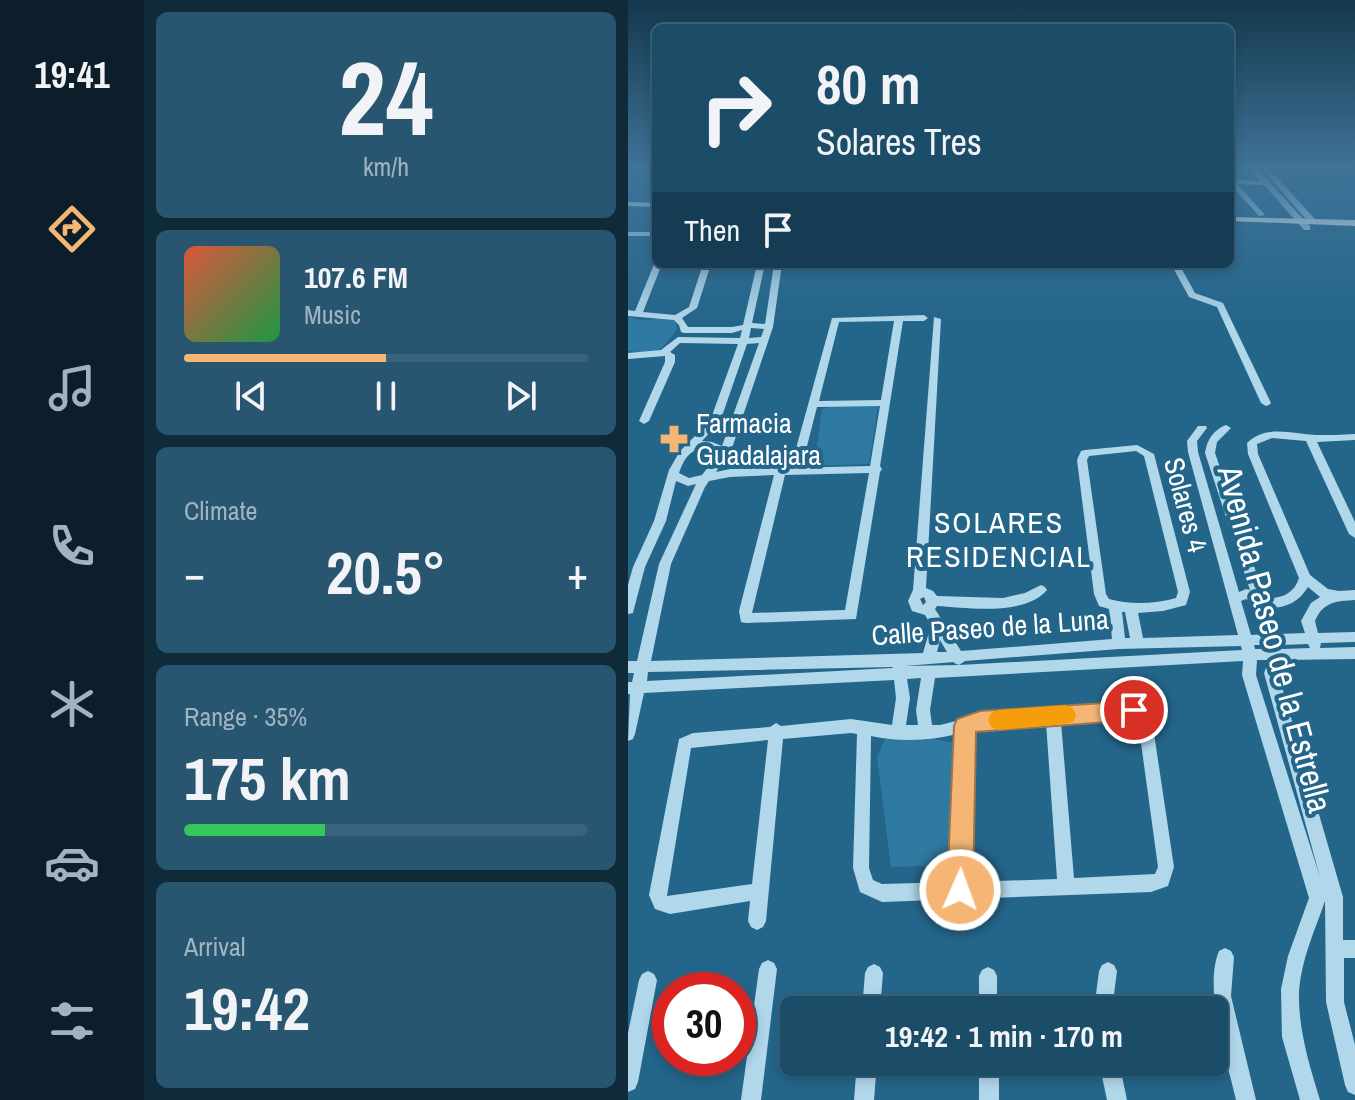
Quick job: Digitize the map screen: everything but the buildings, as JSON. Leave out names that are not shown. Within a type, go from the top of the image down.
[{"type":"main road","points":[[1275,221],[1355,226]]},
{"type":"main road","points":[[1234,225],[1307,223]]},
{"type":"street","points":[[628,230],[652,233]]},
{"type":"street","points":[[656,268],[633,314],[677,318],[693,308],[706,268]]},
{"type":"street","points":[[628,609],[639,567],[669,494],[677,464],[715,422],[748,327],[760,268]]},
{"type":"street","points":[[628,734],[635,667],[665,564],[704,481],[726,451],[769,327],[777,268]]},
{"type":"street","points":[[1177,268],[1192,295],[1220,305],[1266,403]]},
{"type":"street","points":[[677,318],[684,330],[769,327]]},
{"type":"street","points":[[692,446],[711,443],[738,459],[778,467],[800,454],[816,404],[835,320],[924,318]]},
{"type":"street","points":[[778,467],[745,611],[746,618],[851,615],[899,319]]},
{"type":"street","points":[[937,319],[919,594],[913,603],[920,609],[931,605],[1013,602],[1029,598],[1041,590]]},
{"type":"street","points":[[664,353],[678,340],[744,340],[758,343],[764,339]]},
{"type":"street","points":[[628,356],[670,355],[670,362],[644,421]]},
{"type":"street","points":[[816,404],[886,403]]},
{"type":"street","name":"Avenida Paseo de la Estrella","points":[[1202,428],[1195,435],[1192,447],[1248,647],[1249,675],[1326,898]]},
{"type":"street","name":"Avenida Paseo de la Estrella","points":[[1226,428],[1209,445],[1278,654],[1271,673],[1326,898],[1336,949],[1335,1002],[1355,1085]]},
{"type":"street","points":[[1339,596],[1324,593],[1305,578],[1252,448],[1256,439],[1267,435],[1355,437]]},
{"type":"street","points":[[1310,438],[1355,534]]},
{"type":"street","name":"Solares 4","points":[[1137,448],[1149,454],[1184,592],[1181,601],[1171,604],[1130,606],[1115,607],[1104,602],[1100,594],[1082,460],[1085,453],[1093,450],[1137,448]]},
{"type":"street","points":[[730,473],[738,459]]},
{"type":"street","points":[[669,494],[730,473],[778,467],[877,469]]},
{"type":"street","points":[[673,475],[688,482],[704,481]]},
{"type":"street","points":[[1202,484],[1221,485]]},
{"type":"street","points":[[1234,599],[1246,594],[1262,603],[1285,600],[1298,595],[1305,578]]},
{"type":"street","points":[[1317,653],[1308,621],[1318,602],[1355,595]]},
{"type":"street","points":[[931,605],[938,624],[959,654],[961,672]]},
{"type":"street","points":[[1130,606],[1138,644]]},
{"type":"street","name":"Solares 4","points":[[1115,607],[1119,644]]},
{"type":"street","points":[[929,657],[938,624]]},
{"type":"street","name":"Calle Paseo de la Luna","points":[[635,667],[899,668],[929,673],[961,672],[1248,647],[1272,638],[1355,637]]},
{"type":"street","name":"Calle Paseo de la Luna","points":[[633,688],[899,668],[929,657],[959,654],[1119,644],[1248,647],[1278,654],[1355,653]]},
{"type":"street","points":[[898,732],[903,698],[899,668]]},
{"type":"street","points":[[926,732],[923,710],[929,673]]},
{"type":"street","points":[[760,891],[670,905],[661,903],[658,895],[684,744],[693,740],[776,730],[851,726],[926,732],[980,721],[1134,710],[1141,713],[1166,867],[1162,880],[1151,884],[882,893],[866,886],[861,868],[864,729]]},
{"type":"street","points":[[1053,716],[1066,886]]},
{"type":"street","points":[[960,890],[965,726]]},
{"type":"street","points":[[757,921],[776,730]]},
{"type":"street","points":[[1310,1100],[1292,1037],[1290,989],[1297,956],[1326,898]]},
{"type":"street","points":[[1336,949],[1355,949]]},
{"type":"street","points":[[1225,957],[1222,996],[1246,1100]]},
{"type":"street","points":[[751,1100],[768,969]]},
{"type":"street","points":[[1105,996],[1108,971]]},
{"type":"street","points":[[872,996],[874,973]]},
{"type":"street","points":[[988,976],[988,996]]},
{"type":"street","points":[[628,1082],[648,980]]},
{"type":"street","points":[[864,1100],[866,1076]]},
{"type":"street","points":[[989,1076],[989,1100]]},
{"type":"street","points":[[1112,1076],[1117,1100]]},
{"type":"shaded area","points":[[628,317],[641,320],[675,318],[677,329],[667,343],[657,350],[628,351]]},
{"type":"shaded area","points":[[839,405],[878,406],[869,464],[804,466],[817,446],[822,409]]},
{"type":"shaded area","points":[[913,736],[957,743],[958,865],[891,867],[877,758],[885,739]]},
{"type":"slow traffic","points":[[999,720],[1065,715]]},
{"type":"place","name":"Farmacia Guadalajara","points":[[674,439]]},
{"type":"district","name":"SOLARES RESIDENCIAL","points":[[999,540]]},
{"type":"route","points":[[960,890],[965,726],[980,721],[1134,710]]}]
